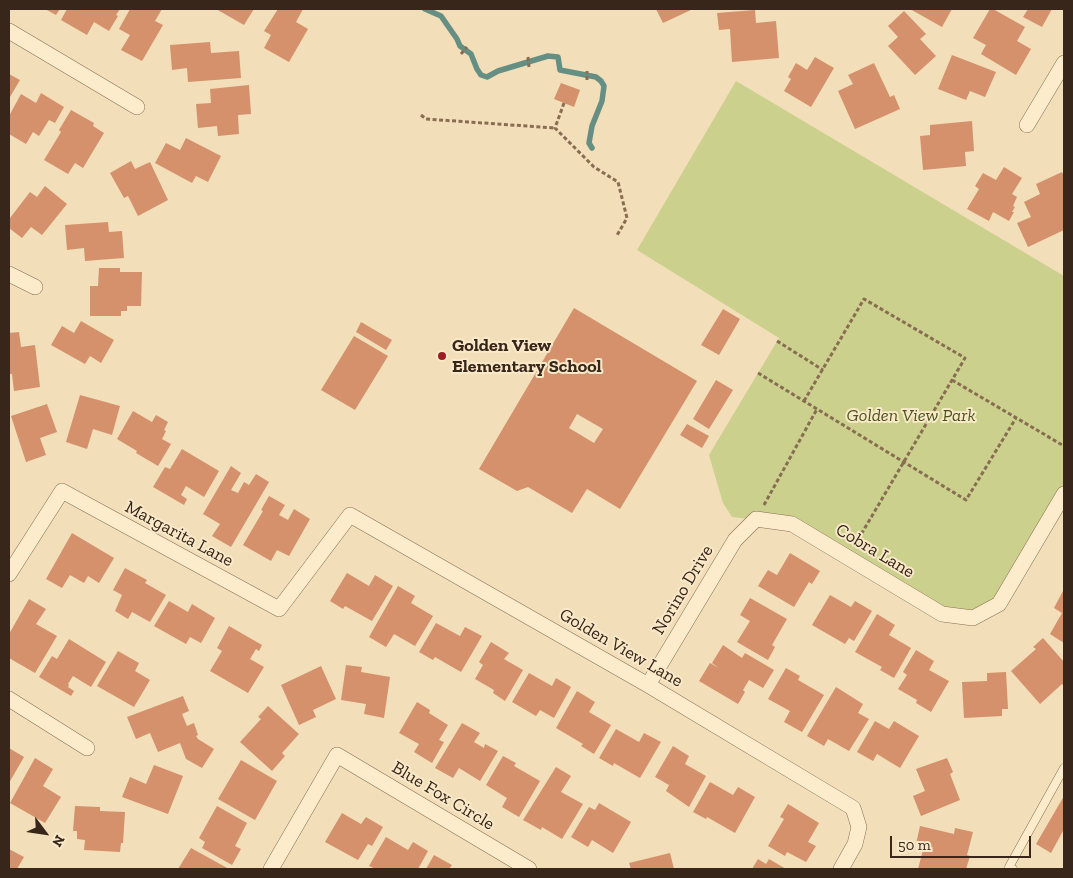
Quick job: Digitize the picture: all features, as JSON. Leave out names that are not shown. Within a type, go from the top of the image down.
[{"type":"street","points":[[9,31],[137,107]]},
{"type":"street","points":[[1027,124],[1064,63]]},
{"type":"street","points":[[9,274],[35,287]]},
{"type":"street","name":"Margarita Lane","points":[[9,574],[62,491],[279,609],[350,515]]},
{"type":"street","name":"Cobra Lane","points":[[756,519],[792,524],[942,614],[973,618],[999,604],[1064,494]]},
{"type":"street","name":"Golden View Lane","points":[[350,515],[648,685],[853,808],[859,827],[856,844],[841,869]]},
{"type":"street","name":"Norino Drive","points":[[648,685],[735,540],[756,519]]},
{"type":"street","points":[[9,700],[87,748]]},
{"type":"street","name":"Blue Fox Circle","points":[[271,869],[337,755],[530,869]]},
{"type":"lane","points":[[1013,869],[1009,867],[1064,768]]},
{"type":"path","points":[[462,54],[467,46]]},
{"type":"path","points":[[528,57],[529,67]]},
{"type":"path","points":[[586,80],[587,71]]},
{"type":"path","points":[[555,128],[564,103]]},
{"type":"path","points":[[422,115],[426,119],[555,128],[594,167],[618,182],[627,218],[616,237]]},
{"type":"path","points":[[804,401],[864,299],[964,358],[848,556]]},
{"type":"path","points":[[777,341],[822,370]]},
{"type":"path","points":[[758,373],[966,500],[1016,418]]},
{"type":"path","points":[[952,380],[1064,446]]},
{"type":"path","points":[[756,519],[817,409]]},
{"type":"green space","name":"Golden View Park","points":[[736,81],[1064,276],[1064,494],[999,604],[973,618],[942,614],[792,524],[732,517],[723,503],[709,455],[779,338],[637,250]]},
{"type":"building","points":[[45,9],[60,9],[56,15]]},
{"type":"building","points":[[67,9],[120,9],[109,31],[94,22],[87,35],[61,20]]},
{"type":"building","points":[[130,9],[162,9],[155,21],[163,25],[142,61],[121,50],[130,35],[119,29]]},
{"type":"building","points":[[216,9],[254,9],[244,25]]},
{"type":"building","points":[[278,9],[303,9],[296,22],[308,29],[289,62],[264,48],[271,35],[264,31]]},
{"type":"building","points":[[656,9],[693,9],[663,23]]},
{"type":"building","points":[[910,9],[952,9],[942,27]]},
{"type":"building","points":[[990,9],[1025,27],[1017,41],[1031,49],[1016,75],[981,54],[986,45],[973,38]]},
{"type":"building","points":[[1028,9],[1052,9],[1042,27],[1023,17]]},
{"type":"building","points":[[755,10],[756,23],[776,21],[779,58],[732,62],[730,29],[719,30],[717,13]]},
{"type":"building","points":[[904,11],[926,34],[920,39],[936,56],[915,75],[888,46],[898,37],[888,26]]},
{"type":"building","points":[[210,42],[211,53],[239,51],[241,78],[188,82],[187,68],[172,70],[170,45]]},
{"type":"building","points":[[952,55],[996,72],[985,97],[970,91],[966,100],[938,89]]},
{"type":"building","points":[[815,57],[834,68],[811,107],[784,91],[791,79],[788,77],[796,63],[807,70]]},
{"type":"building","points":[[874,63],[890,97],[894,95],[900,109],[855,129],[838,91],[853,84],[848,75]]},
{"type":"building","points":[[9,74],[20,80],[10,97],[9,97]]},
{"type":"building","points":[[561,83],[580,90],[574,107],[554,99]]},
{"type":"building","points":[[249,85],[251,114],[238,115],[239,134],[218,136],[217,126],[198,128],[196,104],[211,103],[210,89]]},
{"type":"building","points":[[41,93],[64,107],[55,123],[49,120],[39,136],[33,132],[26,144],[9,134],[9,116],[21,94],[36,103]]},
{"type":"building","points":[[71,110],[94,123],[93,126],[104,133],[83,168],[75,163],[68,174],[44,160],[61,132],[59,130]]},
{"type":"building","points":[[972,121],[974,151],[965,152],[966,166],[923,170],[920,136],[930,135],[930,125]]},
{"type":"building","points":[[186,138],[221,156],[208,182],[196,176],[192,183],[155,163],[166,143],[180,150]]},
{"type":"building","points":[[131,161],[135,169],[150,162],[168,200],[138,216],[128,196],[124,198],[110,173]]},
{"type":"building","points":[[1004,167],[1022,178],[1012,194],[1017,197],[1013,206],[1015,207],[1012,212],[1014,212],[1009,221],[993,212],[989,221],[967,209],[979,189],[975,186],[983,173],[996,180]]},
{"type":"building","points":[[1062,172],[1064,176],[1064,230],[1028,247],[1017,223],[1031,217],[1024,202],[1040,194],[1036,184]]},
{"type":"building","points":[[45,186],[67,204],[42,235],[31,227],[22,238],[9,228],[9,217],[30,192],[37,197]]},
{"type":"building","points":[[108,222],[109,232],[122,231],[124,258],[85,261],[84,248],[67,250],[65,225]]},
{"type":"building","points":[[99,268],[120,268],[120,272],[142,272],[141,306],[127,306],[127,311],[121,311],[121,316],[90,316],[90,286],[98,286]]},
{"type":"building","points":[[574,308],[697,381],[620,509],[587,489],[572,513],[528,487],[517,491],[479,469]],"holes":[[[577,414],[603,429],[594,443],[569,428]]]},
{"type":"building","points":[[723,309],[740,319],[719,355],[701,345]]},
{"type":"building","points":[[81,321],[114,340],[101,363],[90,356],[85,364],[51,345],[62,326],[74,333]]},
{"type":"building","points":[[361,322],[392,340],[386,350],[356,332]]},
{"type":"building","points":[[19,332],[21,347],[35,345],[40,387],[14,391],[12,374],[9,374],[9,333]]},
{"type":"building","points":[[354,336],[388,356],[355,410],[321,390]]},
{"type":"building","points":[[716,380],[733,390],[709,429],[693,419]]},
{"type":"building","points":[[80,395],[120,406],[112,435],[93,429],[87,449],[66,442]]},
{"type":"building","points":[[47,404],[57,432],[40,438],[46,455],[26,462],[11,416]]},
{"type":"building","points":[[133,411],[152,422],[156,415],[168,422],[162,439],[171,444],[158,466],[117,439]]},
{"type":"building","points":[[687,424],[709,436],[702,448],[680,435]]},
{"type":"building","points":[[182,449],[219,471],[204,497],[186,486],[181,495],[187,499],[184,505],[153,487],[165,467],[170,469]]},
{"type":"building","points":[[231,466],[241,473],[231,490],[238,493],[244,482],[249,485],[256,474],[269,482],[231,547],[212,536],[220,524],[203,514]]},
{"type":"building","points":[[269,496],[285,505],[279,515],[288,520],[294,509],[310,519],[289,556],[277,550],[271,561],[243,545],[263,511],[261,510]]},
{"type":"building","points":[[72,533],[114,558],[99,583],[88,576],[84,583],[70,575],[62,588],[46,579]]},
{"type":"building","points":[[790,553],[820,571],[812,584],[809,582],[794,607],[758,586],[768,570],[777,575]]},
{"type":"building","points":[[125,568],[147,580],[145,583],[166,595],[150,622],[132,612],[128,619],[115,611],[122,595],[113,590]]},
{"type":"building","points":[[347,573],[369,586],[375,575],[393,586],[372,621],[345,606],[343,609],[330,601]]},
{"type":"building","points":[[398,586],[415,596],[411,603],[433,616],[415,646],[394,634],[386,647],[369,637]]},
{"type":"building","points":[[1064,589],[1064,643],[1050,634],[1062,613],[1054,608]]},
{"type":"building","points":[[830,595],[851,607],[855,601],[872,611],[854,641],[849,638],[845,644],[812,625]]},
{"type":"building","points":[[750,598],[787,619],[772,645],[775,647],[768,660],[737,642],[750,621],[740,615]]},
{"type":"building","points":[[29,599],[46,609],[36,624],[57,636],[35,673],[9,658],[9,634]]},
{"type":"building","points":[[169,601],[188,612],[192,604],[215,618],[201,643],[190,637],[186,644],[154,626]]},
{"type":"building","points":[[877,614],[895,625],[889,635],[911,648],[894,678],[880,670],[882,667],[855,652]]},
{"type":"building","points":[[436,623],[460,636],[465,627],[482,636],[461,672],[435,657],[433,660],[419,652]]},
{"type":"building","points":[[229,626],[262,645],[259,651],[256,649],[250,659],[264,667],[248,693],[210,671],[222,651],[217,648]]},
{"type":"building","points":[[1043,638],[1064,662],[1064,686],[1062,684],[1040,704],[1011,671],[1036,649],[1033,647]]},
{"type":"building","points":[[69,639],[106,662],[91,687],[73,676],[68,684],[68,687],[74,691],[71,696],[39,677],[52,656],[57,659]]},
{"type":"building","points":[[491,642],[509,653],[504,659],[523,670],[505,701],[493,693],[494,690],[475,679],[483,665],[479,662]]},
{"type":"building","points":[[723,645],[742,658],[745,653],[774,670],[763,688],[749,680],[738,704],[699,681],[710,663],[719,668],[712,663]]},
{"type":"building","points":[[916,650],[934,661],[929,670],[949,681],[931,712],[916,703],[917,700],[898,689],[907,675],[903,672]]},
{"type":"building","points":[[118,651],[139,663],[135,671],[150,680],[134,707],[97,686]]},
{"type":"building","points":[[346,665],[362,667],[361,672],[390,677],[384,718],[364,714],[366,704],[341,700]]},
{"type":"building","points":[[321,666],[336,699],[313,710],[316,717],[299,725],[281,685]]},
{"type":"building","points":[[786,668],[800,676],[798,680],[824,695],[802,732],[784,722],[790,711],[768,699]]},
{"type":"building","points":[[1006,672],[1008,709],[1002,709],[1002,716],[964,718],[962,682],[987,681],[987,673]]},
{"type":"building","points":[[529,673],[552,686],[556,678],[571,687],[554,718],[540,710],[536,716],[512,702]]},
{"type":"building","points":[[836,687],[863,704],[858,713],[869,719],[849,751],[828,739],[824,746],[807,736]]},
{"type":"building","points":[[577,691],[595,702],[589,712],[611,725],[594,754],[581,746],[583,744],[556,728]]},
{"type":"building","points":[[183,696],[189,711],[182,714],[187,726],[194,723],[198,739],[214,749],[202,768],[186,759],[180,743],[158,752],[150,733],[136,739],[127,717]]},
{"type":"building","points":[[417,702],[430,710],[429,713],[448,725],[439,740],[444,742],[432,763],[414,752],[419,744],[399,733]]},
{"type":"building","points":[[268,706],[299,734],[282,753],[285,756],[272,771],[240,742],[261,719],[258,717]]},
{"type":"building","points":[[875,721],[889,729],[894,721],[919,736],[900,768],[877,754],[873,761],[857,752]]},
{"type":"building","points":[[462,723],[480,733],[474,742],[484,748],[485,744],[498,751],[480,781],[459,768],[453,778],[435,768]]},
{"type":"building","points":[[616,729],[639,742],[644,733],[661,742],[640,778],[614,763],[613,766],[599,758]]},
{"type":"building","points":[[673,746],[689,756],[685,764],[706,776],[689,807],[666,791],[669,785],[655,777]]},
{"type":"building","points":[[9,748],[24,757],[9,783]]},
{"type":"building","points":[[503,756],[516,763],[514,766],[540,781],[519,817],[502,807],[507,798],[486,785]]},
{"type":"building","points":[[35,758],[53,769],[43,786],[61,797],[45,823],[10,803]]},
{"type":"building","points":[[947,758],[953,772],[950,774],[960,800],[921,816],[913,796],[925,791],[916,769]]},
{"type":"building","points":[[241,760],[277,781],[255,820],[218,799]]},
{"type":"building","points":[[154,765],[183,776],[168,814],[122,797],[130,777],[146,784]]},
{"type":"building","points":[[556,767],[571,776],[561,792],[583,804],[562,839],[542,827],[541,830],[523,820]]},
{"type":"building","points":[[710,782],[733,795],[738,787],[755,797],[735,833],[707,817],[706,819],[693,812]]},
{"type":"building","points":[[1064,796],[1064,829],[1051,853],[1036,844]]},
{"type":"building","points":[[599,803],[631,822],[613,853],[592,840],[588,847],[571,837],[589,807],[595,810]]},
{"type":"building","points":[[788,804],[819,823],[808,842],[816,846],[806,862],[787,852],[785,856],[768,846],[784,819],[780,817]]},
{"type":"building","points":[[75,806],[100,807],[100,811],[125,812],[123,843],[121,843],[120,852],[84,850],[85,840],[77,839],[77,831],[73,831]]},
{"type":"building","points":[[217,806],[247,823],[235,846],[241,849],[232,865],[202,848],[205,842],[199,838]]},
{"type":"building","points":[[342,813],[361,824],[366,817],[383,827],[372,846],[368,844],[358,860],[325,842]]},
{"type":"building","points":[[920,826],[954,834],[955,828],[973,832],[967,855],[970,856],[966,869],[918,869],[924,846],[916,844]]},
{"type":"building","points":[[386,837],[408,850],[413,842],[428,851],[418,869],[376,869],[369,866]]},
{"type":"building","points":[[191,848],[229,869],[178,869]]},
{"type":"building","points":[[9,849],[24,857],[17,869],[9,869]]},
{"type":"building","points":[[670,853],[674,869],[631,869],[629,863]]},
{"type":"building","points":[[434,855],[452,865],[449,869],[426,869]]},
{"type":"building","points":[[758,859],[766,864],[769,859],[786,869],[752,869]]},
{"type":"waterway","points":[[425,9],[441,16],[460,46],[471,54],[481,75],[487,77],[498,71],[548,56],[558,57],[560,70],[596,77],[601,81],[604,86],[602,101],[592,126],[589,143],[592,148]]},
{"type":"place","name":"Golden View Elementary School","points":[[442,356]]}]
